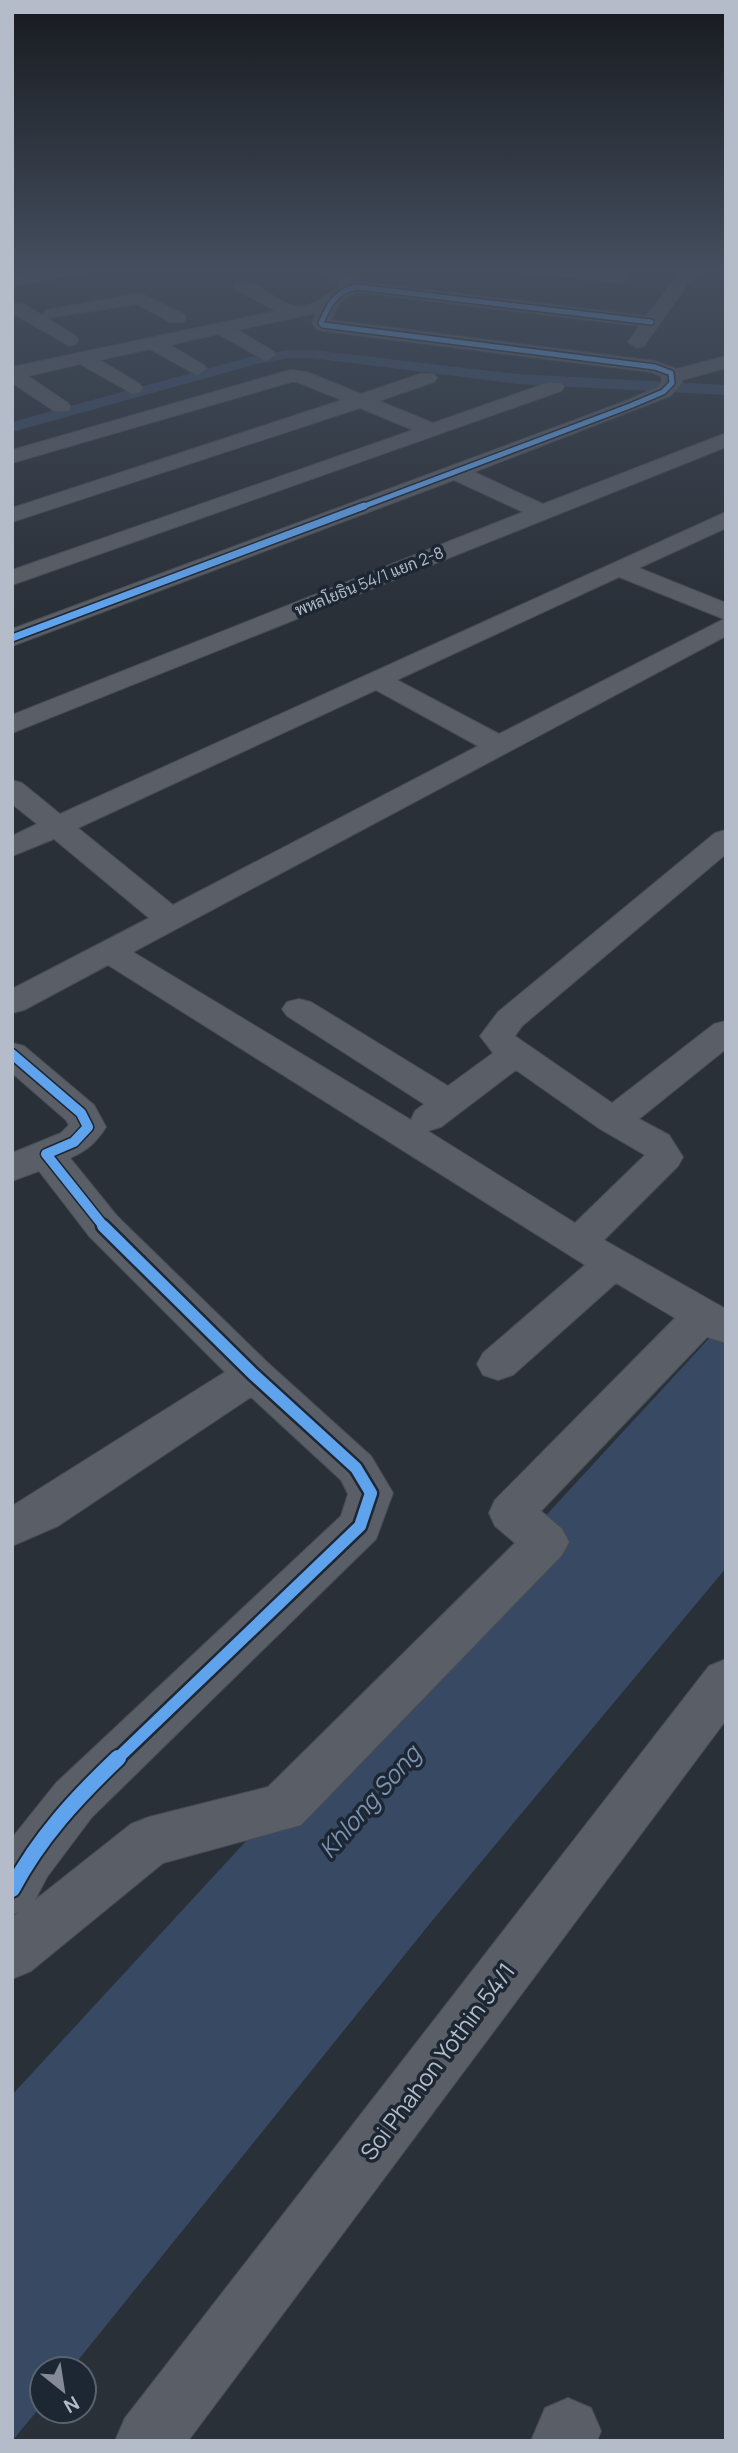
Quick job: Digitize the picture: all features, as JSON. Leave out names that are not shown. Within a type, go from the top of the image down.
[{"type":"street","points":[[23,381],[61,407]]},
{"type":"street","points":[[122,381],[133,388]]},
{"type":"street","points":[[12,457],[267,381]]},
{"type":"street","points":[[313,381],[432,430]]},
{"type":"street","points":[[12,515],[417,381]]},
{"type":"street","points":[[12,638],[579,426],[676,381]]},
{"type":"street","points":[[12,578],[554,387]]},
{"type":"street","points":[[513,402],[579,426]]},
{"type":"street","name":"พหลโยธิน 54/1 แยก 2-8","points":[[12,725],[726,439]]},
{"type":"street","points":[[456,472],[541,512]]},
{"type":"street","points":[[12,847],[726,519]]},
{"type":"street","points":[[618,568],[726,612]]},
{"type":"street","points":[[12,1003],[726,626]]},
{"type":"street","points":[[376,680],[500,746]]},
{"type":"street","points":[[12,789],[171,920]]},
{"type":"street","points":[[578,1243],[665,1157],[656,1144],[613,1121],[501,1043],[497,1036],[510,1019],[726,839]]},
{"type":"street","points":[[12,1952],[149,1842],[283,1808],[546,1542],[511,1513],[715,1321],[578,1243],[408,1135],[109,952]]},
{"type":"street","points":[[299,1009],[449,1103]]},
{"type":"street","points":[[613,1121],[726,1032]]},
{"type":"street","points":[[408,1135],[516,1053]]},
{"type":"street","points":[[12,1054],[80,1113],[88,1127],[74,1142],[29,1161],[103,1226],[253,1374],[356,1468],[371,1493],[360,1526],[74,1800],[28,1859],[12,1889]]},
{"type":"street","points":[[498,1364],[613,1263]]},
{"type":"street","points":[[12,1527],[42,1513],[253,1374]]},
{"type":"street","name":"Soi Phahon Yothin 54/1","points":[[148,2441],[726,1681]]},
{"type":"water","name":"Khlong Song","points":[[726,1320],[726,1568],[436,1916],[82,2355],[28,2355],[28,2422],[12,2441],[12,2095]]},
{"type":"waterway","points":[[12,427],[177,381]]},
{"type":"waterway","points":[[564,381],[726,390]]},
{"type":"cycle path","points":[[12,638],[630,406],[663,392],[672,381]]},
{"type":"cycle path","points":[[12,1054],[81,1113],[88,1127],[74,1142],[46,1154],[103,1226],[253,1374],[356,1468],[371,1493],[360,1526],[74,1800],[28,1859],[12,1889]]}]
